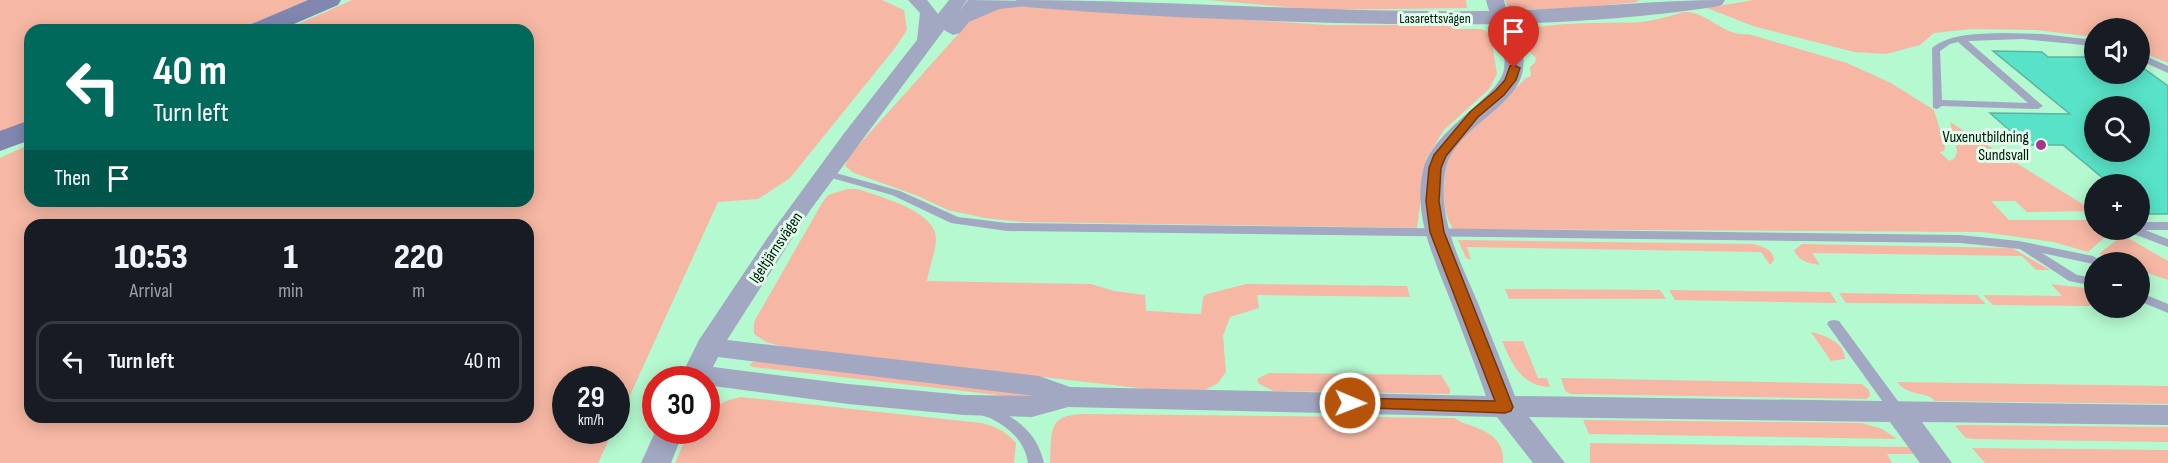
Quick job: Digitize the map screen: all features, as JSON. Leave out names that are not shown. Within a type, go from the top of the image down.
[{"type":"main road","points":[[272,24],[327,0]]},
{"type":"main road","points":[[0,142],[24,132]]},
{"type":"street","points":[[917,0],[929,12],[926,41]]},
{"type":"street","name":"Igeltjärnsvägen","points":[[700,366],[709,347],[825,172],[926,41],[961,9],[978,0]]},
{"type":"street","name":"Lasarettsvägen","points":[[1027,0],[1174,12],[1298,15],[1497,9],[1665,9],[1714,0]]},
{"type":"street","name":"Lasarettsvägen","points":[[1146,0],[1298,15]]},
{"type":"street","name":"Igeltjärnsvägen","points":[[866,119],[961,9],[1032,1]]},
{"type":"street","points":[[1497,9],[1508,32],[1514,68],[1510,80],[1500,93],[1474,114],[1440,155],[1435,168],[1432,201],[1437,232],[1505,407],[1550,463]]},
{"type":"street","points":[[709,347],[1039,386],[1068,397]]},
{"type":"street","points":[[720,380],[964,405],[1032,407],[1068,397],[1505,407],[2168,415]]},
{"type":"street","points":[[1898,412],[1937,463]]},
{"type":"street","points":[[656,463],[664,444]]},
{"type":"lane","points":[[1960,39],[2038,106],[1937,104],[1935,50],[1948,41],[1972,36],[2051,38],[2084,42]]},
{"type":"lane","points":[[2150,61],[2168,70]]},
{"type":"lane","points":[[825,172],[896,193],[955,220],[990,225],[1948,239],[2019,245],[2084,258]]},
{"type":"lane","points":[[2150,226],[2168,226]]},
{"type":"lane","points":[[2150,236],[2168,243]]},
{"type":"lane","points":[[2019,245],[2073,278],[2084,280]]},
{"type":"lane","points":[[2150,301],[2168,309]]},
{"type":"lane","points":[[1834,324],[1898,412]]},
{"type":"lane","points":[[964,405],[1008,420],[1028,440],[1036,463]]},
{"type":"shaded area","points":[[0,0],[308,0],[253,24],[24,24],[24,124],[0,134]]},
{"type":"shaded area","points":[[352,0],[882,0],[904,10],[907,30],[895,48],[790,178],[758,199],[718,202],[630,395],[630,366],[552,366],[552,444],[607,444],[598,463],[0,463],[0,158],[24,147],[24,207],[534,207],[534,24],[298,24]]},
{"type":"shaded area","points":[[1208,0],[1466,0],[1467,8],[1320,10]]},
{"type":"shaded area","points":[[1505,0],[1639,0],[1589,7],[1540,9],[1508,7]]},
{"type":"shaded area","points":[[1753,0],[2168,0],[2168,63],[2150,56],[2150,18],[2084,18],[2084,36],[2036,30],[1972,29],[1934,33],[1920,45],[1886,54],[1854,52],[1753,26],[1707,8]]},
{"type":"shaded area","points":[[1029,6],[1328,25],[1450,25],[1454,29],[1482,29],[1487,32],[1492,43],[1497,74],[1489,89],[1444,130],[1426,159],[1417,228],[1024,222],[985,218],[948,210],[918,196],[854,173],[845,166],[849,156],[969,22],[995,8]]},
{"type":"shaded area","points":[[1684,12],[1701,15],[1731,32],[1748,34],[1847,63],[1891,83],[1934,110],[1945,146],[1944,151],[1940,152],[1949,161],[1955,158],[1957,151],[1950,122],[2084,205],[2084,211],[2027,212],[2015,201],[1991,201],[2009,220],[2084,220],[2084,240],[2102,240],[2088,252],[2054,242],[1982,232],[1453,229],[1444,200],[1446,166],[1449,157],[1457,143],[1475,124],[1531,76],[1530,67],[1535,63],[1536,58],[1526,48],[1522,34],[1542,26],[1642,22]]},
{"type":"shaded area","points":[[847,189],[858,189],[892,201],[918,213],[928,221],[934,230],[936,240],[927,281],[1091,284],[1114,291],[1145,295],[1146,311],[1194,314],[1201,314],[1203,297],[1207,294],[1246,284],[1407,286],[1410,297],[1257,295],[1259,308],[1230,317],[1223,336],[1226,372],[1218,383],[1205,390],[1147,389],[787,348],[766,342],[754,334],[754,322],[822,203],[828,195]]},
{"type":"shaded area","points":[[1458,240],[1754,244],[1770,251],[1774,260],[1770,265],[1761,252],[1467,247],[1471,260],[1466,258]]},
{"type":"shaded area","points":[[2117,240],[2132,240],[2168,261],[2168,280],[2150,274],[2150,252],[2101,252]]},
{"type":"shaded area","points":[[1802,244],[2012,248],[2050,270],[2036,270],[2022,256],[1812,253],[1820,265],[1798,257],[1794,250]]},
{"type":"shaded area","points":[[2051,284],[2084,288],[2084,306],[1993,305],[1983,295],[2062,296]]},
{"type":"shaded area","points":[[1505,289],[1660,290],[1666,299],[1509,299]]},
{"type":"shaded area","points":[[1669,290],[1830,292],[1837,303],[1675,300]]},
{"type":"shaded area","points":[[1839,293],[1977,295],[1986,304],[1846,303]]},
{"type":"shaded area","points":[[1811,332],[1827,337],[1838,344],[1842,348],[1845,359],[1831,361]]},
{"type":"shaded area","points":[[1502,341],[1523,341],[1538,378],[1547,378],[1550,387],[1540,386],[1525,378],[1514,365]]},
{"type":"shaded area","points":[[753,362],[1038,394],[1034,399],[749,365]]},
{"type":"shaded area","points":[[1269,373],[1441,375],[1450,389],[1450,394],[1274,391],[1259,384],[1257,379]]},
{"type":"shaded area","points":[[1561,378],[1862,384],[1869,390],[1870,396],[1866,399],[1571,394],[1565,391]]},
{"type":"shaded area","points":[[1897,382],[2168,386],[2168,404],[1935,401],[1907,390]]},
{"type":"shaded area","points":[[740,397],[986,424],[1008,435],[1016,443],[1014,463],[675,463],[683,444],[720,444],[720,404]]},
{"type":"shaded area","points":[[1071,415],[1454,418],[1493,437],[1501,447],[1503,463],[1050,463],[1053,428],[1057,422]]},
{"type":"shaded area","points":[[1583,420],[1862,423],[1882,429],[1897,439],[1589,434]]},
{"type":"shaded area","points":[[1955,426],[2168,427],[2168,442],[1975,439],[1966,438]]},
{"type":"shaded area","points":[[1590,443],[1910,447],[1915,454],[1887,454],[1892,463],[1590,463]]},
{"type":"shaded area","points":[[1972,448],[2168,450],[2168,463],[1985,463]]},
{"type":"building","points":[[1993,51],[2042,52],[2048,57],[2084,57],[2084,84],[2150,84],[2150,73],[2168,86],[2168,214],[2150,214],[2150,174],[2098,174],[2063,145],[2026,145],[1990,113],[2070,114]]},
{"type":"place","name":"Vuxenutbildning Sundsvall","points":[[2041,145]]},
{"type":"route","points":[[1350,403],[1505,407],[1437,232],[1432,201],[1435,168],[1440,155],[1474,114],[1500,93],[1510,80],[1514,68]]}]
